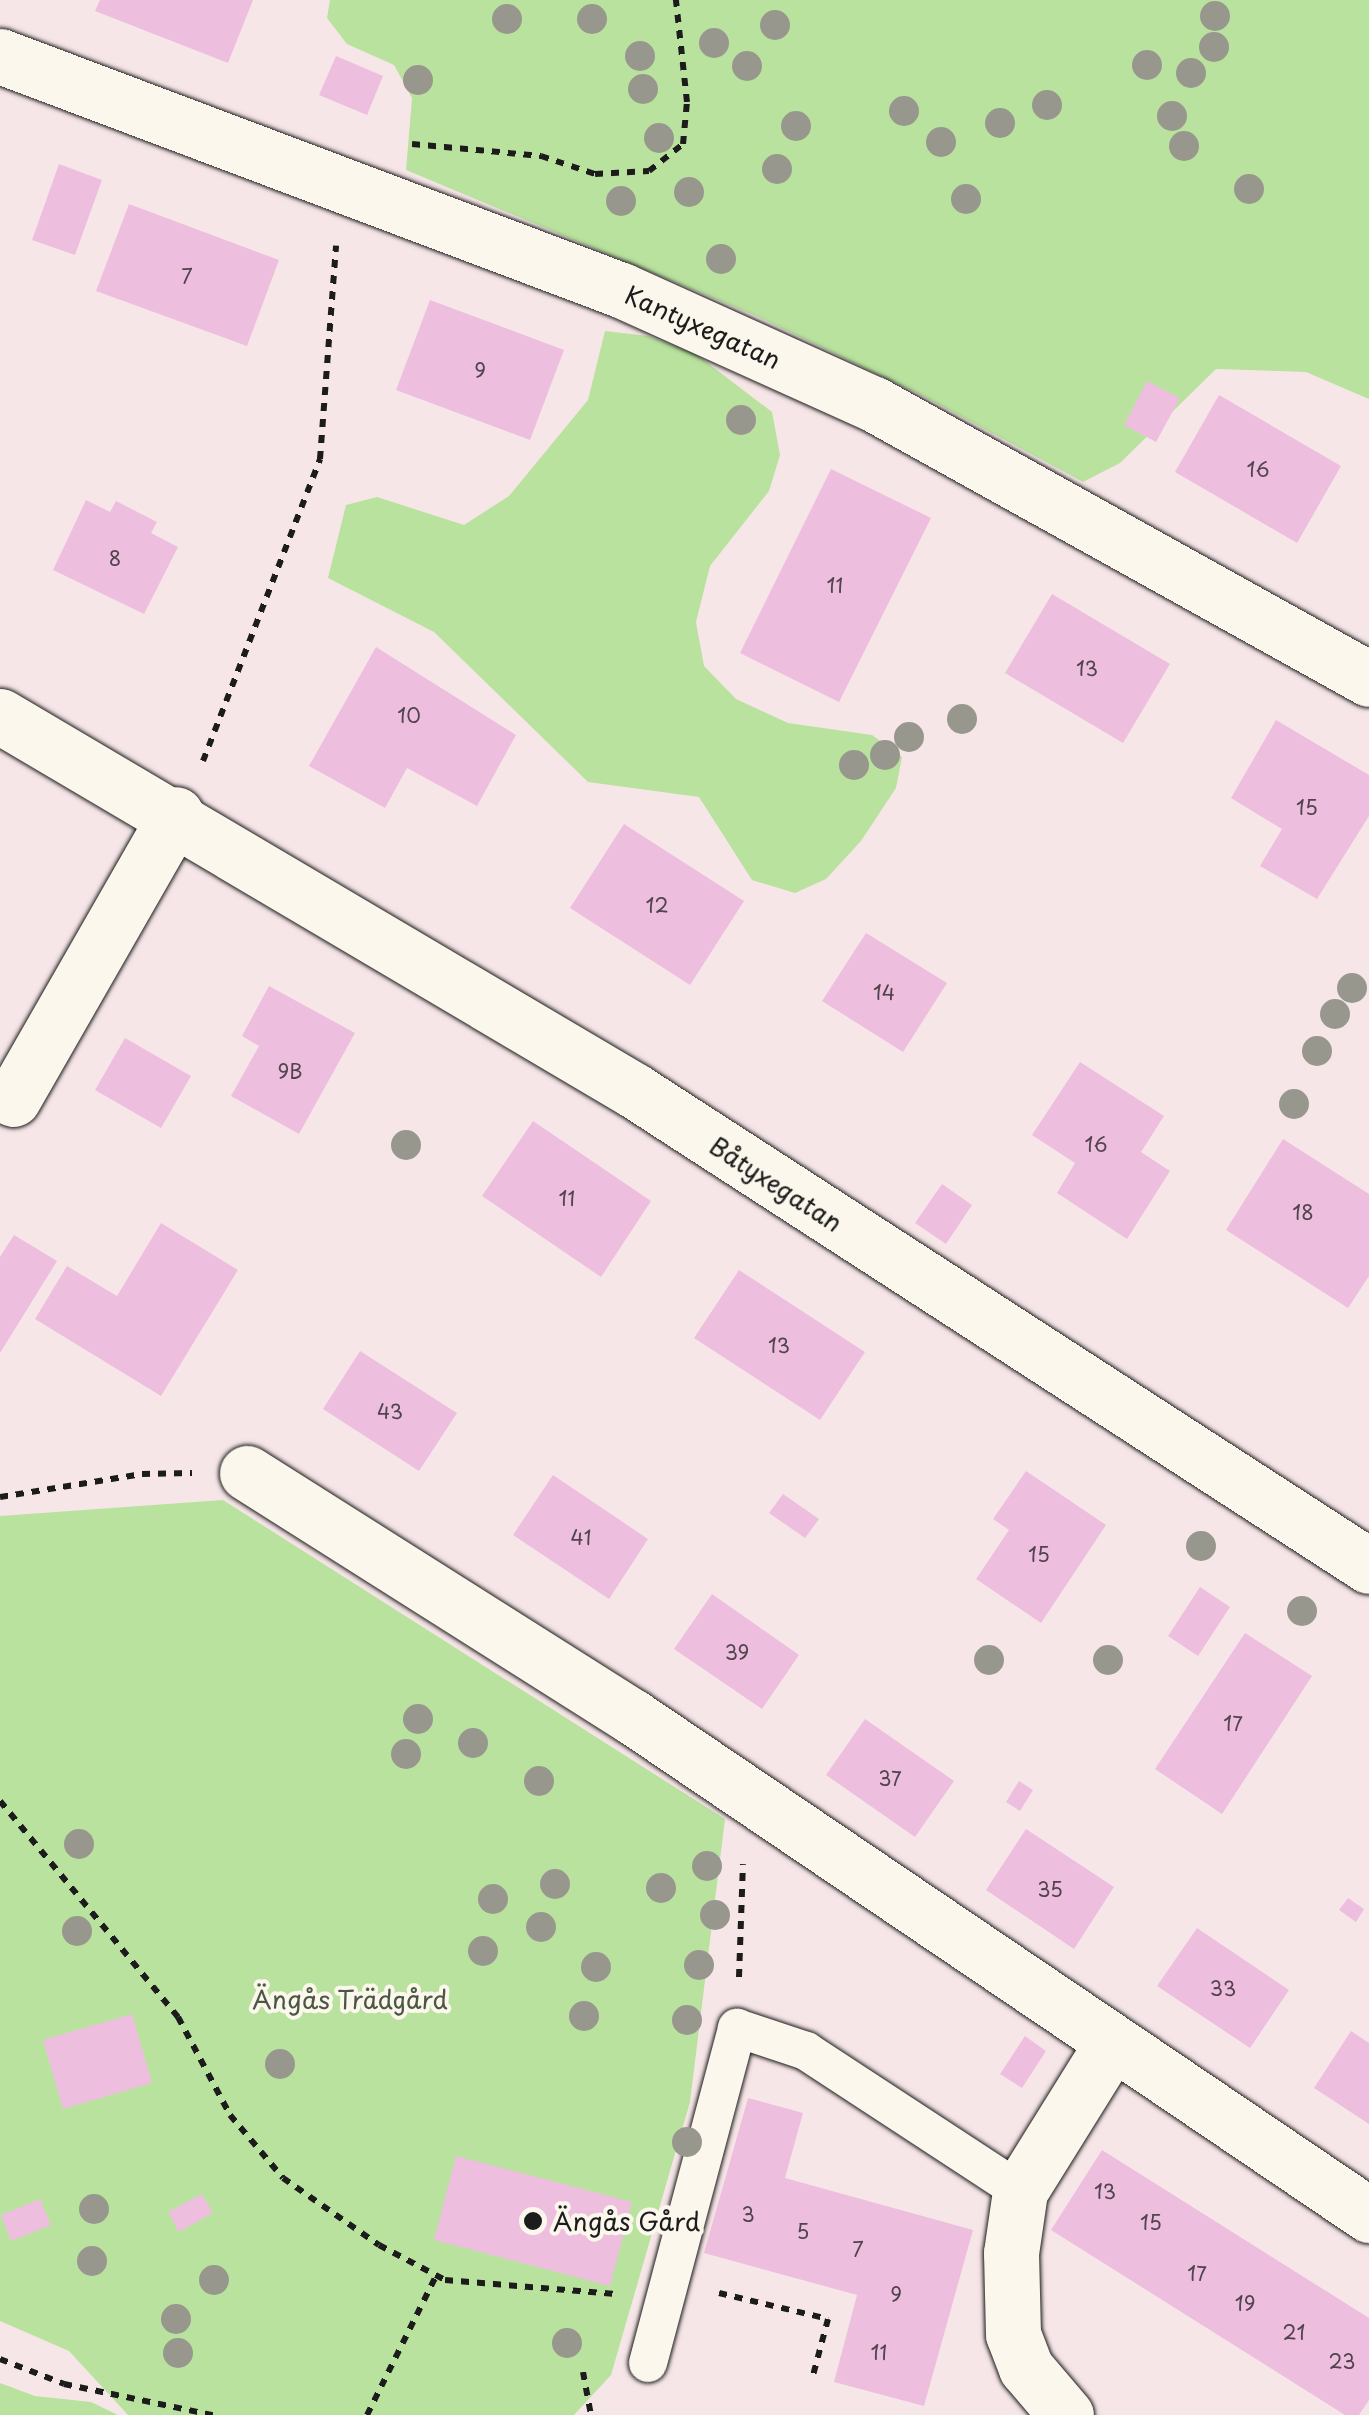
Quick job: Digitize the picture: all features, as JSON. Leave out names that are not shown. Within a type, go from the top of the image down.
[{"type":"street","name":"Kantyxegatan","points":[[0,56],[621,290],[874,404],[1369,679]]},
{"type":"street","name":"Båtyxegatan","points":[[0,716],[176,814],[635,1091],[1369,1566]]},
{"type":"street","points":[[6,1096],[176,814]]},
{"type":"street","points":[[247,1472],[760,1805],[1110,2045],[1369,2215]]},
{"type":"street","points":[[1066,2415],[1026,2368],[1014,2334],[1011,2253],[1020,2192],[1110,2045]]},
{"type":"lane","points":[[648,2364],[737,2028],[806,2051],[1020,2192]]},
{"type":"path","points":[[176,814],[192,789],[320,459]]},
{"type":"path","points":[[0,1497],[142,1474],[247,1472]]},
{"type":"path","points":[[0,1801],[178,2016],[256,2150],[283,2178],[379,2244],[464,2284],[477,2280],[616,2294],[672,2282],[828,2319],[812,2378]]},
{"type":"path","points":[[737,2028],[744,1836],[760,1805]]},
{"type":"path","points":[[367,2415],[437,2274]]},
{"type":"path","points":[[0,2359],[64,2384],[213,2415]]},
{"type":"path","points":[[582,2372],[591,2415]]},
{"type":"green space","points":[[330,0],[1369,0],[1369,399],[1306,372],[1216,369],[1120,463],[1083,482],[919,394],[756,316],[406,170],[412,98],[394,65],[347,44],[327,18]]},
{"type":"green space","points":[[605,331],[648,336],[696,354],[772,412],[780,455],[769,491],[710,566],[696,622],[704,666],[736,699],[788,723],[872,735],[902,757],[896,788],[861,841],[826,879],[795,893],[752,880],[699,797],[588,782],[434,632],[328,578],[346,505],[377,497],[464,525],[509,496],[588,400]]},
{"type":"green space","name":"Ängås Trädgård","points":[[223,1500],[725,1819],[690,2102],[611,2375],[574,2415],[128,2415],[69,2351],[0,2321],[0,1516]]},
{"type":"green space","points":[[0,2383],[35,2396],[91,2402],[118,2415],[0,2415]]},
{"type":"building","points":[[100,0],[253,0],[228,63],[95,11]]},
{"type":"building","points":[[336,56],[383,76],[367,115],[319,95]]},
{"type":"building","points":[[59,164],[102,180],[75,255],[32,240]]},
{"type":"building","points":[[129,204],[279,260],[247,346],[96,291]]},
{"type":"building","points":[[430,300],[564,350],[530,440],[396,390]]},
{"type":"building","points":[[1147,381],[1180,398],[1156,442],[1124,425]]},
{"type":"building","points":[[1219,395],[1341,466],[1297,543],[1175,472]]},
{"type":"building","points":[[831,469],[931,518],[839,702],[740,653]]},
{"type":"building","points":[[86,500],[110,512],[116,501],[157,522],[151,533],[178,547],[144,614],[53,570]]},
{"type":"building","points":[[1052,594],[1170,664],[1123,743],[1005,673]]},
{"type":"building","points":[[376,647],[516,735],[477,806],[407,768],[385,808],[309,766]]},
{"type":"building","points":[[1276,720],[1369,775],[1369,816],[1317,899],[1260,866],[1282,829],[1231,798]]},
{"type":"building","points":[[624,824],[744,901],[690,985],[570,908]]},
{"type":"building","points":[[866,933],[947,983],[903,1052],[822,1001]]},
{"type":"building","points":[[269,986],[355,1033],[299,1134],[231,1096],[259,1046],[242,1036]]},
{"type":"building","points":[[125,1038],[191,1076],[161,1128],[95,1090]]},
{"type":"building","points":[[1080,1062],[1164,1116],[1141,1152],[1170,1171],[1127,1239],[1057,1193],[1075,1163],[1032,1135]]},
{"type":"building","points":[[533,1121],[651,1201],[601,1277],[482,1196]]},
{"type":"building","points":[[1283,1139],[1369,1194],[1369,1276],[1348,1308],[1226,1230]]},
{"type":"building","points":[[942,1184],[972,1205],[946,1244],[915,1223]]},
{"type":"building","points":[[161,1223],[238,1270],[161,1396],[35,1319],[67,1266],[117,1296]]},
{"type":"building","points":[[14,1235],[57,1261],[0,1353],[0,1257]]},
{"type":"building","points":[[739,1270],[865,1352],[820,1420],[694,1338]]},
{"type":"building","points":[[360,1351],[457,1413],[419,1471],[323,1409]]},
{"type":"building","points":[[1026,1471],[1106,1525],[1041,1623],[976,1579],[1009,1530],[993,1519]]},
{"type":"building","points":[[553,1475],[648,1539],[609,1599],[513,1535]]},
{"type":"building","points":[[783,1494],[819,1519],[805,1538],[769,1513]]},
{"type":"building","points":[[1200,1587],[1230,1607],[1198,1656],[1168,1636]]},
{"type":"building","points":[[712,1594],[799,1655],[762,1709],[674,1649]]},
{"type":"building","points":[[1245,1633],[1312,1676],[1222,1814],[1155,1769]]},
{"type":"building","points":[[865,1719],[954,1781],[915,1837],[826,1775]]},
{"type":"building","points":[[1019,1781],[1033,1790],[1020,1811],[1006,1802]]},
{"type":"building","points":[[1026,1829],[1114,1887],[1074,1949],[986,1890]]},
{"type":"building","points":[[1348,1898],[1364,1909],[1356,1922],[1339,1910]]},
{"type":"building","points":[[1197,1928],[1289,1990],[1250,2048],[1157,1986]]},
{"type":"building","points":[[132,2014],[152,2083],[63,2109],[43,2040]]},
{"type":"building","points":[[1351,2031],[1369,2043],[1369,2124],[1314,2088]]},
{"type":"building","points":[[1025,2036],[1046,2051],[1022,2088],[1000,2074]]},
{"type":"building","points":[[748,2098],[803,2113],[785,2178],[973,2230],[924,2406],[834,2382],[857,2295],[704,2253]]},
{"type":"building","points":[[1102,2150],[1369,2318],[1369,2400],[1359,2415],[1345,2415],[1051,2230]]},
{"type":"building","name":"Ängås Gård","points":[[456,2156],[632,2202],[610,2286],[434,2240]]},
{"type":"building","points":[[202,2194],[213,2213],[179,2232],[168,2212]]},
{"type":"building","points":[[40,2199],[51,2225],[11,2241],[1,2215]]},
{"type":"place","name":"Ängås Gård","points":[[533,2221]]}]
